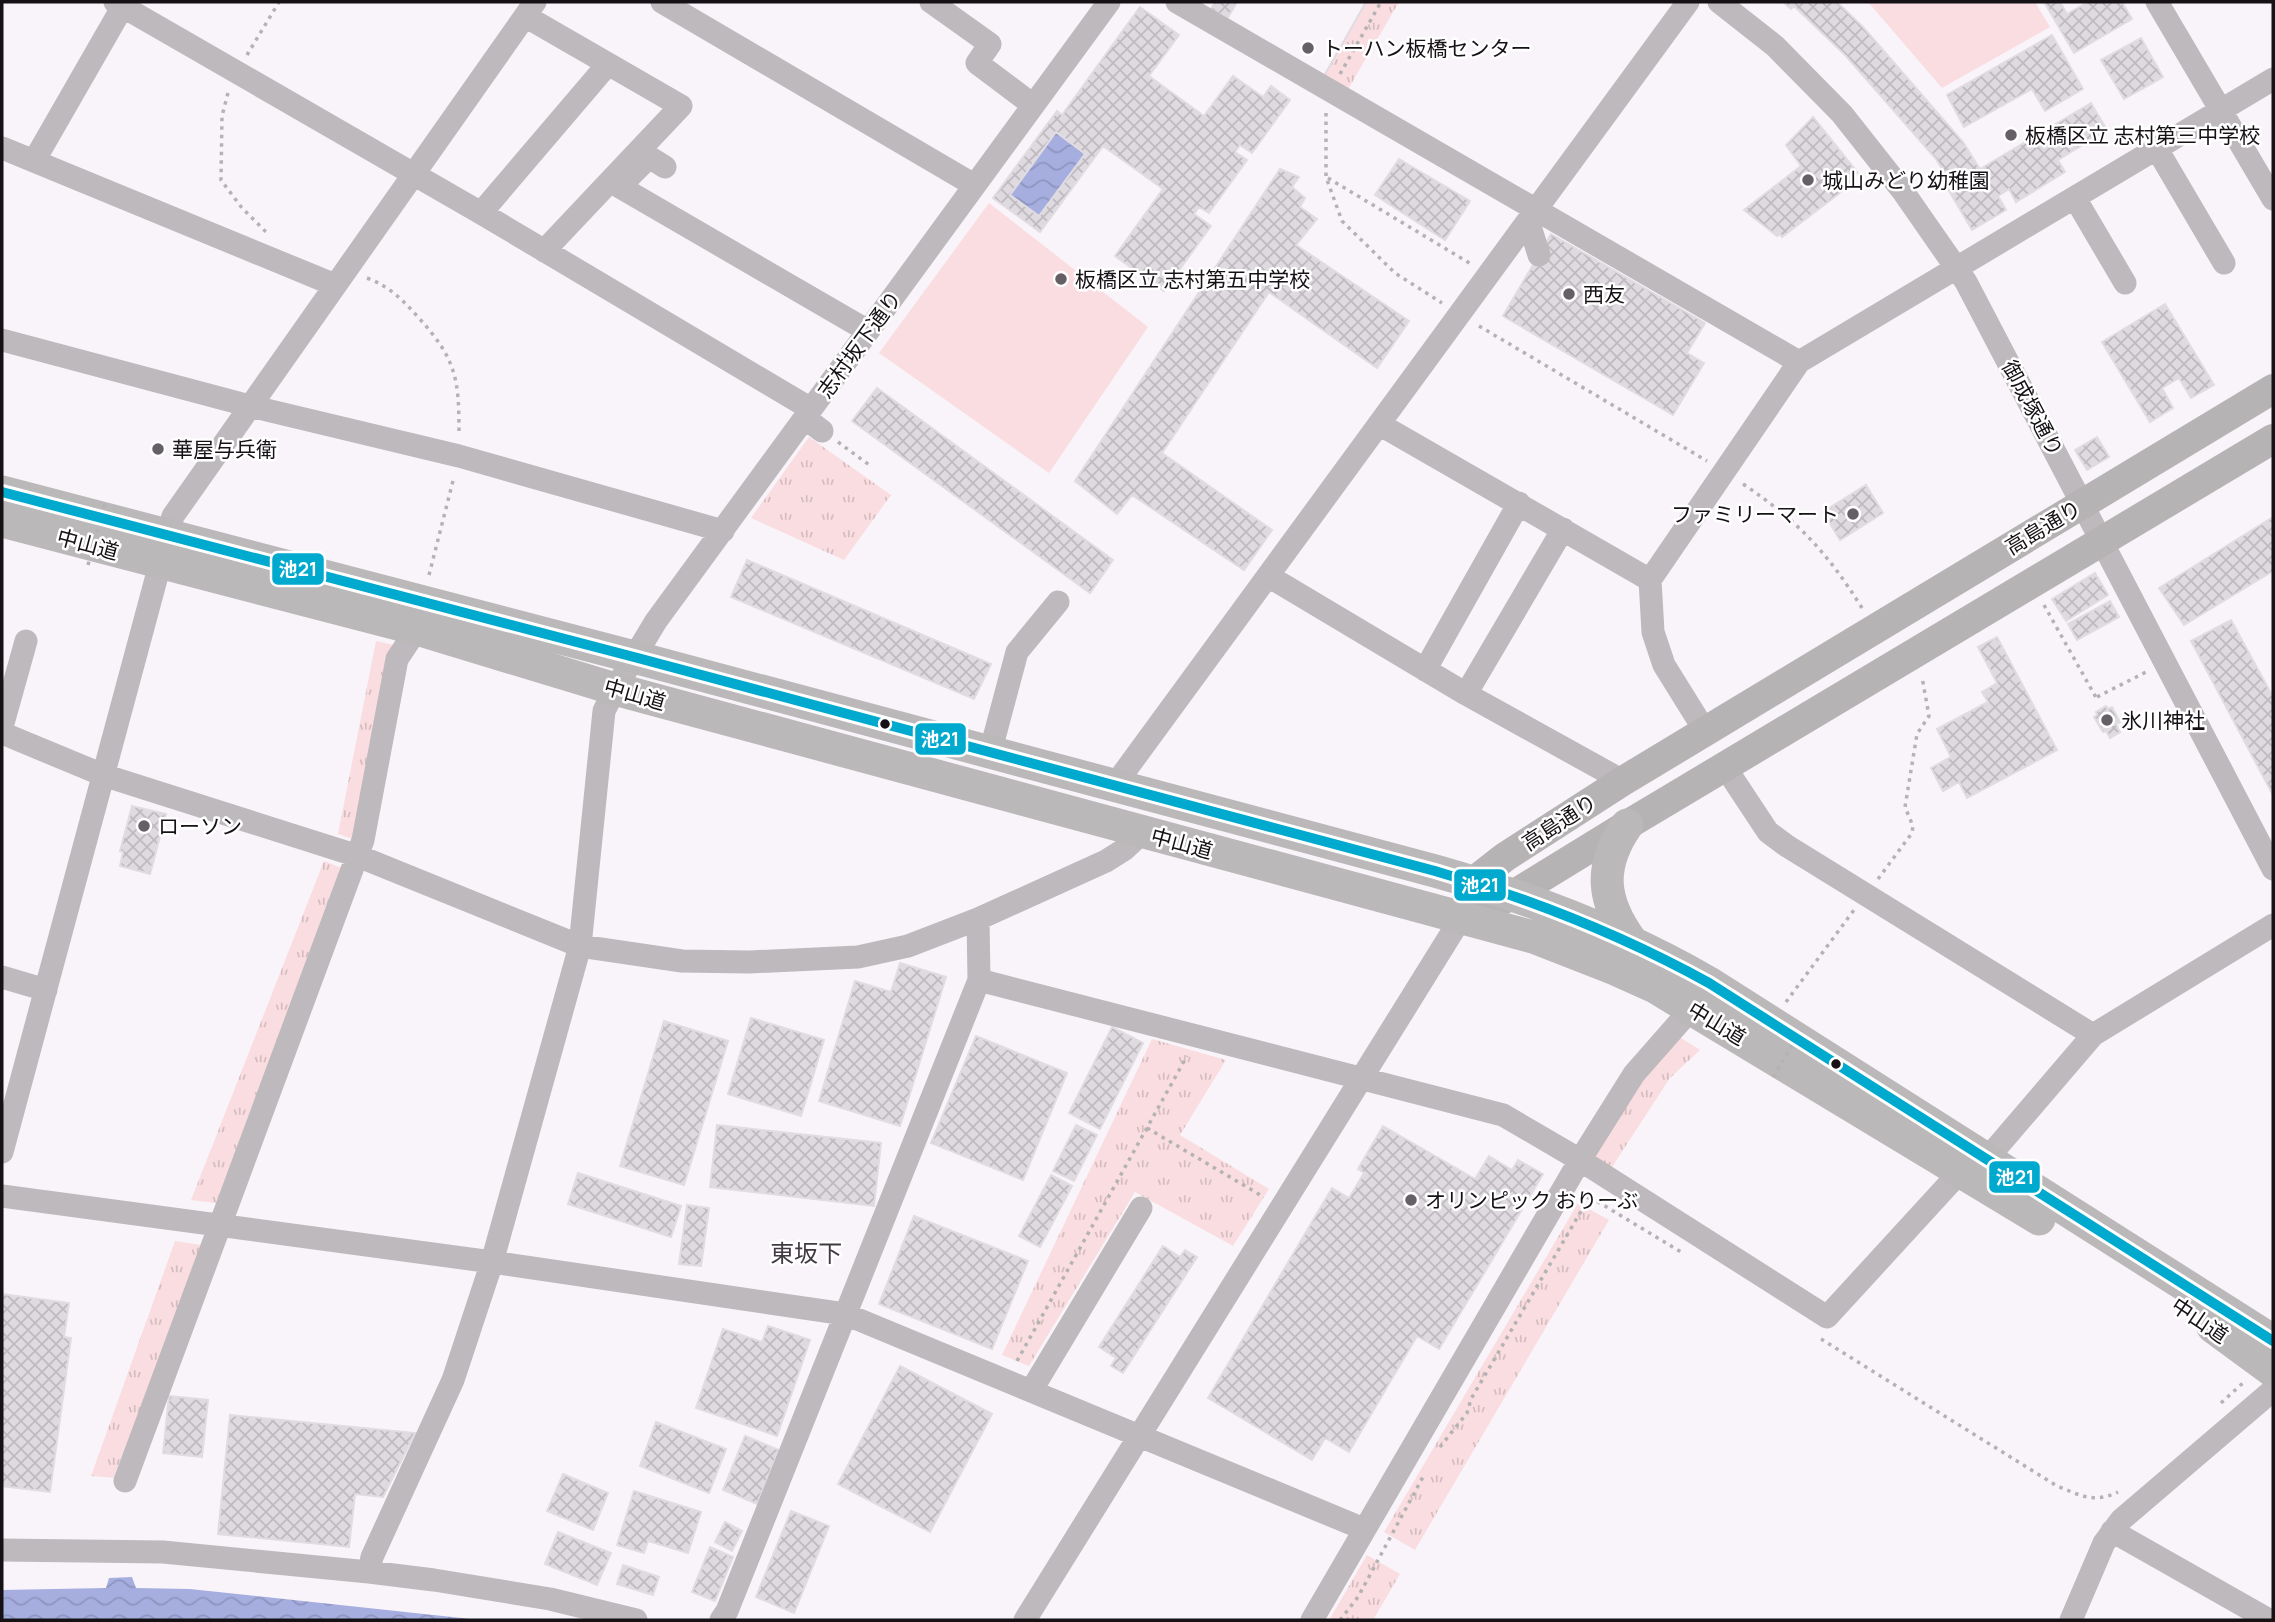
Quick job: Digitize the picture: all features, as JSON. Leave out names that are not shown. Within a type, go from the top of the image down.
[{"type":"highway","name":"中山道","points":[[2,492],[163,550],[615,689],[1533,937],[1574,951],[1655,987],[1973,1166],[2273,1341]]},
{"type":"highway","name":"中山道","points":[[2,521],[163,550],[634,657],[1513,895],[1631,941],[1664,956],[1709,983],[2146,1284],[2261,1374]]},
{"type":"highway","points":[[1627,825],[1611,854],[1607,869],[1607,887],[1614,913],[1631,941]]},
{"type":"main road","name":"高島通り","points":[[1473,882],[1505,857],[1623,781],[2273,389]]},
{"type":"main road","name":"高島通り","points":[[1461,918],[1513,895],[2102,539],[2273,439]]},
{"type":"main road","points":[[1461,918],[1473,882]]},
{"type":"street","points":[[662,2],[974,185]]},
{"type":"street","points":[[931,2],[990,44],[977,63],[1033,104]]},
{"type":"street","name":"志村坂下通り","points":[[369,1572],[372,1557],[453,1380],[492,1262],[580,946],[604,711],[656,621],[723,531],[813,419],[868,331],[1109,2]]},
{"type":"street","points":[[1178,2],[1532,216],[1799,362]]},
{"type":"street","points":[[1114,786],[1688,2]]},
{"type":"street","name":"御成塚通り","points":[[1718,2],[1774,46],[1842,114],[1902,190],[1957,269],[2102,539],[2273,869]]},
{"type":"street","points":[[2157,2],[2273,199]]},
{"type":"street","points":[[34,161],[119,4],[481,213],[813,419]]},
{"type":"street","points":[[2,1152],[175,511],[530,9],[608,64],[681,106],[549,254]]},
{"type":"street","points":[[481,213],[608,64]]},
{"type":"street","points":[[1705,731],[1664,665],[1653,632],[1650,580],[1799,362],[2273,79]]},
{"type":"street","points":[[2,148],[341,277]]},
{"type":"street","points":[[2157,149],[2224,262]]},
{"type":"street","points":[[549,254],[649,157],[665,167]]},
{"type":"street","points":[[620,187],[868,331]]},
{"type":"street","points":[[2075,198],[2124,283]]},
{"type":"street","points":[[1532,216],[1539,256]]},
{"type":"street","points":[[2,340],[250,406],[459,456],[723,531]]},
{"type":"street","points":[[1379,424],[1650,580]]},
{"type":"street","points":[[1425,670],[1519,503]]},
{"type":"street","points":[[1466,694],[1563,529]]},
{"type":"street","points":[[1268,576],[1466,694],[1623,781]]},
{"type":"street","points":[[990,753],[1017,652],[1058,602]]},
{"type":"street","points":[[125,1481],[358,856],[397,659],[417,629]]},
{"type":"street","points":[[2,727],[26,641]]},
{"type":"street","points":[[2,733],[103,775],[358,856],[580,946],[682,961],[749,962],[858,957],[908,946],[978,919],[1106,861],[1125,849],[1143,832]]},
{"type":"street","points":[[1725,766],[1768,832],[1787,846],[2093,1035]]},
{"type":"street","points":[[1024,1620],[1461,918]]},
{"type":"street","points":[[721,1620],[727,1611],[979,980],[978,919]]},
{"type":"street","points":[[979,980],[1503,1115],[1826,1317],[1973,1166],[2093,1035],[2273,925]]},
{"type":"street","points":[[2,977],[46,990]]},
{"type":"street","points":[[1312,1620],[1364,1530],[1588,1166],[1634,1074],[1692,1008]]},
{"type":"street","points":[[2,1196],[492,1262],[845,1314],[1364,1530]]},
{"type":"street","points":[[1031,1391],[1141,1208]]},
{"type":"street","points":[[2071,1620],[2104,1543],[2121,1520],[2273,1390]]},
{"type":"street","points":[[2112,1531],[2261,1618]]},
{"type":"street","points":[[2,1550],[163,1552],[369,1572],[550,1600],[636,1620]]},
{"type":"path","points":[[272,236],[242,208],[221,180],[222,116],[237,72],[279,2]]},
{"type":"path","points":[[1333,85],[1381,2]]},
{"type":"path","points":[[1326,111],[1326,177],[1342,221],[1395,273],[1723,471],[1777,507],[1805,531],[1830,559],[1863,610]]},
{"type":"path","points":[[1326,177],[1489,275]]},
{"type":"path","points":[[341,277],[373,280],[404,300],[437,338],[448,356],[457,386],[459,456],[426,587]]},
{"type":"path","points":[[813,419],[872,467]]},
{"type":"path","points":[[88,565],[105,503]]},
{"type":"path","points":[[2043,602],[2097,699],[2148,671]]},
{"type":"path","points":[[1784,1004],[1912,833],[1913,826],[1905,807],[1917,734],[1929,716],[1922,675]]},
{"type":"path","points":[[1773,1077],[1804,1027]]},
{"type":"path","points":[[1015,1364],[1199,1036]]},
{"type":"path","points":[[1147,1128],[1267,1199]]},
{"type":"path","points":[[1439,1448],[1466,1413],[1471,1399],[1595,1189],[1588,1166]]},
{"type":"path","points":[[1590,1197],[1682,1253]]},
{"type":"path","points":[[1821,1339],[2057,1486],[2087,1498],[2105,1499],[2120,1491]]},
{"type":"path","points":[[2220,1404],[2261,1374]]},
{"type":"path","points":[[1340,1620],[1358,1597],[1424,1474]]},
{"type":"green space","points":[[1366,2],[1399,2],[1347,91],[1324,76]]},
{"type":"green space","points":[[1868,2],[2035,2],[2050,27],[1942,88]]},
{"type":"green space","points":[[989,203],[1148,327],[1049,473],[879,353]]},
{"type":"green space","points":[[809,437],[891,495],[844,560],[751,518]]},
{"type":"green space","points":[[376,641],[394,645],[356,840],[338,834]]},
{"type":"green space","points":[[324,861],[344,869],[216,1203],[191,1200]]},
{"type":"green space","points":[[1678,1036],[1700,1050],[1670,1078],[1612,1167],[1591,1155],[1640,1076]]},
{"type":"green space","points":[[1152,1039],[1226,1060],[1180,1135],[1269,1189],[1233,1246],[1135,1192],[1029,1366],[1002,1355]]},
{"type":"green space","points":[[1578,1203],[1609,1220],[1415,1550],[1384,1532]]},
{"type":"green space","points":[[175,1241],[201,1245],[117,1478],[91,1476]]},
{"type":"green space","points":[[1367,1555],[1400,1574],[1373,1620],[1329,1620]]},
{"type":"water","points":[[1056,132],[1085,154],[1039,216],[1010,195]]},
{"type":"water","points":[[132,1577],[136,1588],[190,1589],[480,1620],[2,1620],[2,1590],[106,1588],[109,1578]]},
{"type":"building","name":"トーハン板橋センター","points":[[1215,2],[1366,2],[1324,76],[1211,9]]},
{"type":"building","name":"トーハン板橋センター","points":[[1237,2],[1366,2],[1324,76],[1227,19]]},
{"type":"building","points":[[1783,2],[1837,2],[1863,27],[1963,142],[1980,169],[2091,103],[2107,130],[2058,160],[2065,172],[2016,202],[2009,189],[1998,196],[2006,210],[1972,230],[1948,189],[1953,186],[1936,159],[1846,56],[1794,6],[1791,9]]},
{"type":"building","points":[[2044,2],[2060,2],[2067,14],[2088,2],[2122,2],[2132,19],[2074,53]]},
{"type":"building","points":[[1140,7],[1179,35],[1149,76],[1204,116],[1233,76],[1263,97],[1271,86],[1290,100],[1252,153],[1240,145],[1235,152],[1247,160],[1209,213],[1199,207],[1194,214],[1211,226],[1164,291],[1115,256],[1163,189],[1103,146],[1040,232],[993,198],[1057,111],[1062,115]],"holes":[[[1056,132],[1085,154],[1039,216],[1010,195]]]},
{"type":"building","points":[[2052,35],[2083,89],[2045,111],[2032,89],[1964,127],[1947,95]]},
{"type":"building","points":[[2141,38],[2163,77],[2124,99],[2101,60]]},
{"type":"building","points":[[1813,117],[1858,173],[1849,179],[1853,183],[1782,237],[1780,234],[1777,236],[1744,210],[1801,166],[1786,145]]},
{"type":"building","points":[[1399,159],[1470,201],[1445,240],[1375,195]]},
{"type":"building","points":[[1280,169],[1299,177],[1292,187],[1305,198],[1300,207],[1317,219],[1296,245],[1409,321],[1377,368],[1269,292],[1162,453],[1272,530],[1244,570],[1132,495],[1117,514],[1075,481]]},
{"type":"building","points":[[1551,234],[1705,323],[1687,353],[1704,363],[1673,415],[1503,316]]},
{"type":"building","points":[[2165,304],[2214,385],[2191,398],[2179,378],[2162,388],[2173,408],[2150,422],[2102,342]]},
{"type":"building","points":[[877,388],[1113,560],[1090,593],[852,421]]},
{"type":"building","points":[[2097,437],[2109,457],[2087,470],[2075,450]]},
{"type":"building","points":[[1866,485],[1883,513],[1840,540],[1823,512]]},
{"type":"building","points":[[2273,517],[2273,571],[2184,625],[2159,588]]},
{"type":"building","points":[[747,560],[991,664],[974,699],[731,597]]},
{"type":"building","points":[[2095,573],[2108,595],[2066,621],[2052,599]]},
{"type":"building","points":[[2110,601],[2119,617],[2077,640],[2068,624]]},
{"type":"building","points":[[2231,620],[2273,697],[2273,795],[2191,641]]},
{"type":"building","points":[[1997,637],[2057,750],[1967,798],[1959,782],[1943,791],[1931,768],[1951,757],[1937,729],[1988,702],[1982,692],[1997,683],[1978,647]]},
{"type":"building","points":[[2106,706],[2108,709],[2112,707],[2120,722],[2116,724],[2120,732],[2110,738],[2094,717],[2096,712]]},
{"type":"building","points":[[132,806],[166,814],[150,874],[120,866],[123,852],[120,851]]},
{"type":"building","points":[[900,963],[946,977],[900,1126],[819,1101],[855,981],[891,992]]},
{"type":"building","points":[[751,1018],[824,1040],[801,1116],[728,1094]]},
{"type":"building","points":[[664,1021],[728,1041],[684,1185],[620,1166]]},
{"type":"building","points":[[1112,1027],[1143,1043],[1100,1129],[1069,1113]]},
{"type":"building","points":[[976,1036],[1067,1073],[1023,1180],[931,1143]]},
{"type":"building","points":[[717,1125],[881,1143],[874,1206],[710,1187]]},
{"type":"building","points":[[1076,1125],[1097,1135],[1074,1181],[1053,1171]]},
{"type":"building","points":[[1383,1126],[1475,1179],[1489,1156],[1512,1170],[1518,1160],[1543,1174],[1439,1349],[1417,1336],[1349,1452],[1325,1438],[1312,1460],[1208,1398],[1332,1188],[1349,1198],[1364,1173],[1358,1169]]},
{"type":"building","points":[[578,1173],[681,1206],[671,1237],[568,1204]]},
{"type":"building","points":[[1051,1175],[1072,1186],[1040,1247],[1019,1236]]},
{"type":"building","points":[[687,1205],[709,1208],[701,1266],[679,1264]]},
{"type":"building","points":[[914,1216],[1028,1261],[992,1349],[879,1304]]},
{"type":"building","points":[[1163,1246],[1180,1257],[1185,1250],[1197,1257],[1123,1373],[1111,1366],[1116,1358],[1099,1347]]},
{"type":"building","points":[[2,1294],[69,1303],[64,1337],[71,1338],[50,1492],[2,1486]]},
{"type":"building","points":[[768,1326],[810,1340],[777,1436],[696,1408],[723,1329],[762,1342]]},
{"type":"building","points":[[900,1366],[992,1414],[930,1532],[838,1484]]},
{"type":"building","points":[[169,1396],[208,1400],[202,1457],[163,1453]]},
{"type":"building","points":[[230,1415],[415,1433],[383,1497],[355,1494],[349,1547],[218,1534]]},
{"type":"building","points":[[656,1422],[726,1449],[709,1493],[640,1466]]},
{"type":"building","points":[[745,1436],[779,1450],[757,1504],[723,1490]]},
{"type":"building","points":[[563,1474],[608,1493],[593,1530],[547,1511]]},
{"type":"building","points":[[634,1491],[701,1512],[688,1553],[648,1541],[644,1553],[617,1545]]},
{"type":"building","points":[[791,1511],[829,1526],[794,1613],[756,1597]]},
{"type":"building","points":[[725,1522],[742,1531],[732,1551],[715,1542]]},
{"type":"building","points":[[558,1532],[611,1553],[597,1585],[545,1564]]},
{"type":"building","points":[[710,1547],[733,1557],[715,1601],[692,1592]]},
{"type":"building","points":[[623,1565],[659,1577],[653,1595],[617,1584]]},
{"type":"transit line","name":"池21","points":[[2,492],[1435,871],[1541,906],[1643,949],[1709,983],[2273,1341]]},
{"type":"place","name":"トーハン板橋センター","points":[[1308,48]]},
{"type":"place","name":"板橋区立 志村第三中学校","points":[[2011,135]]},
{"type":"place","name":"城山みどり幼稚園","points":[[1808,180]]},
{"type":"place","name":"板橋区立 志村第五中学校","points":[[1061,279]]},
{"type":"place","name":"西友","points":[[1569,294]]},
{"type":"place","name":"華屋与兵衛","points":[[158,449]]},
{"type":"place","name":"ファミリーマート","points":[[1853,514]]},
{"type":"place","name":"氷川神社","points":[[2107,720]]},
{"type":"place","name":"ローソン","points":[[144,826]]},
{"type":"place","name":"オリンピック おりーぶ","points":[[1411,1200]]},
{"type":"district","name":"東坂下","points":[[806,1252]]}]
